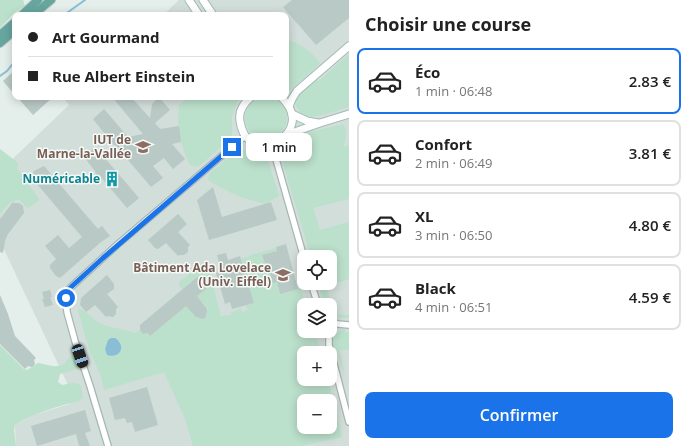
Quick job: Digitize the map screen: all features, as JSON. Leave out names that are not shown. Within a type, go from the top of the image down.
[{"type":"main road","points":[[25,12],[38,0]]},
{"type":"main road","points":[[37,12],[51,0]]},
{"type":"main road","points":[[0,35],[12,25]]},
{"type":"main road","points":[[0,43],[12,33]]},
{"type":"street","points":[[189,0],[197,12]]},
{"type":"street","points":[[203,0],[211,12]]},
{"type":"street","points":[[247,100],[241,109],[239,118],[241,128],[245,136],[258,144],[265,146],[272,145],[280,141],[290,129],[292,114],[290,106],[292,98],[297,91],[349,46]]},
{"type":"street","points":[[289,94],[297,91]]},
{"type":"street","points":[[284,100],[290,106]]},
{"type":"street","points":[[292,114],[307,122],[320,123]]},
{"type":"street","points":[[286,135],[349,114]]},
{"type":"street","points":[[108,446],[67,312],[66,298],[70,288],[117,245],[245,136]]},
{"type":"street","points":[[272,145],[302,250]]},
{"type":"street","points":[[337,324],[349,325]]},
{"type":"street","points":[[329,338],[329,345],[349,422]]},
{"type":"shaded area","points":[[179,0],[349,0],[349,446],[16,446],[15,425],[34,415],[76,402],[0,241],[0,171],[69,105],[65,100],[289,100],[289,12],[166,12]]},
{"type":"green space","points":[[0,0],[23,0],[25,6],[16,12],[12,12],[12,15],[0,28]]},
{"type":"green space","points":[[289,40],[305,48],[320,63],[289,91]]},
{"type":"green space","points":[[349,54],[349,107],[317,116],[304,116],[298,114],[299,110],[294,103],[296,97],[317,80],[319,81]]},
{"type":"green space","points":[[185,100],[238,100],[232,116],[232,134],[230,139],[198,167],[190,165],[184,151],[178,121],[179,105]]},
{"type":"green space","points":[[254,100],[278,100],[284,106],[287,114],[287,122],[284,130],[278,136],[270,139],[262,139],[254,136],[248,130],[245,122],[245,114],[248,106]]},
{"type":"green space","points":[[343,124],[346,129],[343,147],[349,145],[349,199],[313,208],[320,230],[349,222],[349,279],[337,283],[337,250],[309,250],[280,154],[281,147],[285,142],[303,134]]},
{"type":"green space","points":[[240,148],[254,155],[266,156],[279,196],[265,204],[235,195],[208,180],[209,174]]},
{"type":"green space","points":[[0,149],[18,163],[17,169],[39,199],[28,208],[20,200],[17,200],[8,204],[0,214]]},
{"type":"green space","points":[[276,248],[277,251],[262,255],[265,263],[272,261],[279,281],[278,288],[280,294],[297,289],[302,290],[304,298],[297,298],[297,338],[317,338],[319,346],[297,346],[297,386],[330,386],[332,394],[297,394],[297,434],[337,434],[337,416],[342,437],[300,446],[193,446],[185,419],[164,372],[104,390],[101,376],[90,352],[78,311],[79,309],[105,326],[135,333],[140,330],[143,334],[148,333],[150,336],[186,306],[197,318],[203,319],[207,316],[206,311],[208,309],[197,296],[207,288],[204,285],[206,283],[201,277],[199,279],[196,277],[182,289],[178,283],[202,263],[207,262],[221,316],[231,315],[231,313],[241,308],[242,312],[248,310],[246,305],[254,303],[241,259]]},
{"type":"green space","points":[[320,290],[327,290],[329,298],[322,298]]},
{"type":"green space","points":[[337,314],[349,315],[349,318],[337,317]]},
{"type":"green space","points":[[345,329],[345,332],[349,332],[349,350],[339,350],[344,371],[337,351],[337,346],[333,346],[332,342],[333,338],[337,338],[337,333]]},
{"type":"green space","points":[[0,345],[24,369],[27,370],[38,363],[55,366],[64,364],[73,354],[75,354],[78,367],[77,369],[60,374],[58,382],[62,385],[72,383],[79,384],[83,397],[74,403],[40,413],[15,425],[14,430],[16,446],[0,446]]},
{"type":"water","points":[[115,338],[121,345],[120,351],[112,356],[107,355],[105,349],[108,340]]},
{"type":"building","points":[[292,0],[349,0],[349,18],[316,45],[289,14],[289,12],[283,7]]},
{"type":"building","points":[[12,73],[12,92],[3,81]]},
{"type":"building","points":[[20,100],[50,100],[33,115]]},
{"type":"building","points":[[115,100],[134,100],[150,118],[152,104],[156,100],[162,100],[170,110],[155,123],[160,129],[179,126],[181,142],[172,144],[185,159],[173,169],[164,158],[153,166],[163,178],[151,187],[93,119],[104,109],[128,137],[143,134]]},
{"type":"building","name":"Numéricable","points":[[93,149],[98,150],[139,198],[127,208],[100,176],[96,175],[95,171],[85,158]]},
{"type":"building","points":[[44,166],[98,229],[102,226],[110,236],[60,278],[56,276],[50,268],[50,265],[56,259],[45,246],[58,235],[69,248],[82,237],[31,177],[34,171]]},
{"type":"building","points":[[213,187],[222,217],[271,202],[277,220],[209,240],[197,200]]},
{"type":"building","points":[[13,202],[19,203],[23,206],[24,213],[8,234],[3,253],[0,252],[0,219]]},
{"type":"building","points":[[178,214],[187,224],[178,232],[190,245],[188,247],[188,252],[184,255],[178,256],[166,243],[158,249],[155,248],[148,240]]},
{"type":"building","name":"Bâtiment Ada Lovelace (Univ. Eiffel)","points":[[286,244],[297,289],[280,294],[277,282],[273,283],[267,263],[265,263],[262,255],[277,251],[276,247]]},
{"type":"building","points":[[226,253],[228,260],[240,256],[254,303],[232,309],[230,302],[225,304],[216,273],[221,271],[217,255]]},
{"type":"building","points":[[107,275],[114,284],[114,289],[107,294],[118,307],[116,309],[116,314],[113,317],[106,317],[95,305],[86,312],[80,305],[81,298]]},
{"type":"building","points":[[197,277],[199,279],[201,277],[206,283],[204,285],[207,288],[197,296],[207,309],[206,317],[203,319],[196,317],[186,306],[150,336],[148,333],[143,334],[140,330],[140,325]]},
{"type":"building","points":[[50,290],[52,297],[50,297],[53,305],[45,307],[42,299],[44,299],[42,292]]},
{"type":"building","points":[[0,295],[15,336],[36,358],[34,360],[35,364],[32,367],[28,366],[25,369],[0,344]]},
{"type":"building","points":[[147,387],[158,425],[135,432],[132,422],[127,423],[125,418],[115,420],[109,398]]},
{"type":"building","points":[[85,410],[91,431],[85,433],[90,446],[79,446],[76,434],[37,446],[31,426]]},
{"type":"waterway","points":[[68,12],[85,0]]},
{"type":"waterway","points":[[0,76],[12,65]]},
{"type":"place","name":"IUT de Marne-la-Vallée","points":[[143,147]]},
{"type":"place","name":"Numéricable","points":[[112,179]]},
{"type":"place","name":"Bâtiment Ada Lovelace (Univ. Eiffel)","points":[[283,275]]},
{"type":"route","points":[[66,298],[70,288],[117,245],[232,147]]}]
